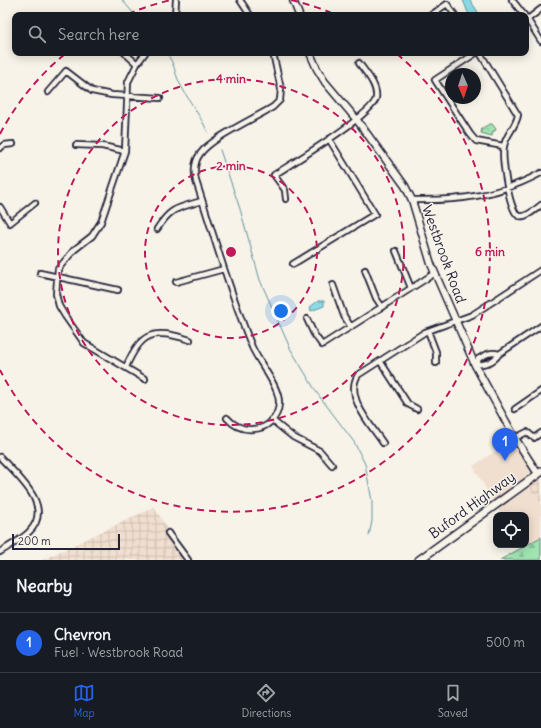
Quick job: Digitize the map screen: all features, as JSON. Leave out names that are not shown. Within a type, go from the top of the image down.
[{"type":"main road","name":"Buford Highway","points":[[419,560],[540,473]]},
{"type":"street","points":[[175,12],[176,0]]},
{"type":"street","points":[[240,0],[248,12]]},
{"type":"street","points":[[293,0],[298,12]]},
{"type":"street","points":[[512,0],[522,12]]},
{"type":"street","points":[[435,12],[447,4],[453,12]]},
{"type":"street","points":[[529,15],[541,9]]},
{"type":"street","points":[[529,22],[541,41]]},
{"type":"street","points":[[128,56],[137,64]]},
{"type":"street","points":[[144,56],[137,64],[128,82],[125,151],[101,222],[92,236],[66,258],[58,269],[56,294],[59,306],[84,343],[145,379]]},
{"type":"street","points":[[226,418],[234,426],[247,430],[256,429],[267,425],[272,420],[278,408],[278,395],[253,349],[224,268],[194,174],[195,167],[201,153],[213,143],[273,107],[280,100],[281,89],[274,56]]},
{"type":"street","name":"Westbrook Road","points":[[311,56],[325,82],[357,120],[405,186],[412,200],[419,227],[435,273],[455,320],[476,364],[515,438],[540,473]]},
{"type":"street","points":[[473,56],[435,80],[470,134],[476,140],[504,146]]},
{"type":"street","points":[[480,56],[518,115],[517,123],[504,146],[508,189],[514,212],[518,216],[523,217],[541,206]]},
{"type":"street","points":[[286,198],[285,190],[274,175],[357,120],[372,107],[377,96],[375,88],[359,62]]},
{"type":"street","points":[[48,92],[66,71],[92,91],[112,95],[160,98]]},
{"type":"street","points":[[293,264],[374,214],[329,139]]},
{"type":"street","points":[[0,148],[4,145],[13,144]]},
{"type":"street","points":[[76,145],[102,146],[125,151]]},
{"type":"street","points":[[412,200],[446,201],[508,189],[541,173]]},
{"type":"street","points":[[157,229],[166,215],[172,210],[202,201]]},
{"type":"street","points":[[0,207],[10,223],[35,203]]},
{"type":"street","points":[[396,251],[411,288]]},
{"type":"street","points":[[176,282],[224,268]]},
{"type":"street","points":[[365,270],[376,298],[382,307]]},
{"type":"street","points":[[382,443],[354,398],[353,392],[355,380],[358,375],[428,331],[472,315],[541,270]]},
{"type":"street","points":[[40,273],[118,290]]},
{"type":"street","points":[[308,318],[314,334],[322,345],[435,273]]},
{"type":"street","points":[[333,285],[344,316],[351,326]]},
{"type":"street","points":[[499,354],[493,352],[478,359],[476,364],[483,365],[496,358],[499,354],[541,326]]},
{"type":"street","points":[[428,331],[436,352],[436,363]]},
{"type":"street","points":[[126,367],[134,348],[140,341],[153,334],[190,340]]},
{"type":"street","points":[[380,361],[408,404],[416,409]]},
{"type":"street","points":[[515,409],[541,391]]},
{"type":"street","points":[[272,420],[293,437],[320,451],[332,465]]},
{"type":"street","points":[[515,438],[527,432],[534,438],[541,433]]},
{"type":"street","points":[[0,457],[30,489],[38,504],[36,523],[29,532],[0,552]]},
{"type":"street","points":[[168,533],[188,560]]},
{"type":"shaded area","points":[[514,439],[537,477],[527,485],[541,503],[541,537],[529,543],[529,512],[499,512],[473,466]]},
{"type":"shaded area","points":[[541,474],[541,503],[527,485]]},
{"type":"shaded area","points":[[154,507],[187,560],[42,560]]},
{"type":"green space","points":[[492,124],[496,129],[493,131],[492,136],[481,133],[482,128]]},
{"type":"green space","points":[[541,537],[541,560],[500,560],[521,548],[529,548],[529,544]]},
{"type":"water","points":[[463,0],[470,0],[478,12],[468,12]]},
{"type":"water","points":[[318,301],[324,301],[324,306],[311,311],[310,307]]},
{"type":"waterway","points":[[122,0],[132,12]]},
{"type":"waterway","points":[[168,56],[173,64],[180,84],[208,132]]},
{"type":"waterway","points":[[220,150],[240,209],[260,280],[290,348],[317,393],[354,442],[365,464],[372,501],[372,521],[369,536]]},
{"type":"place","name":"Chevron","points":[[505,461]]}]
